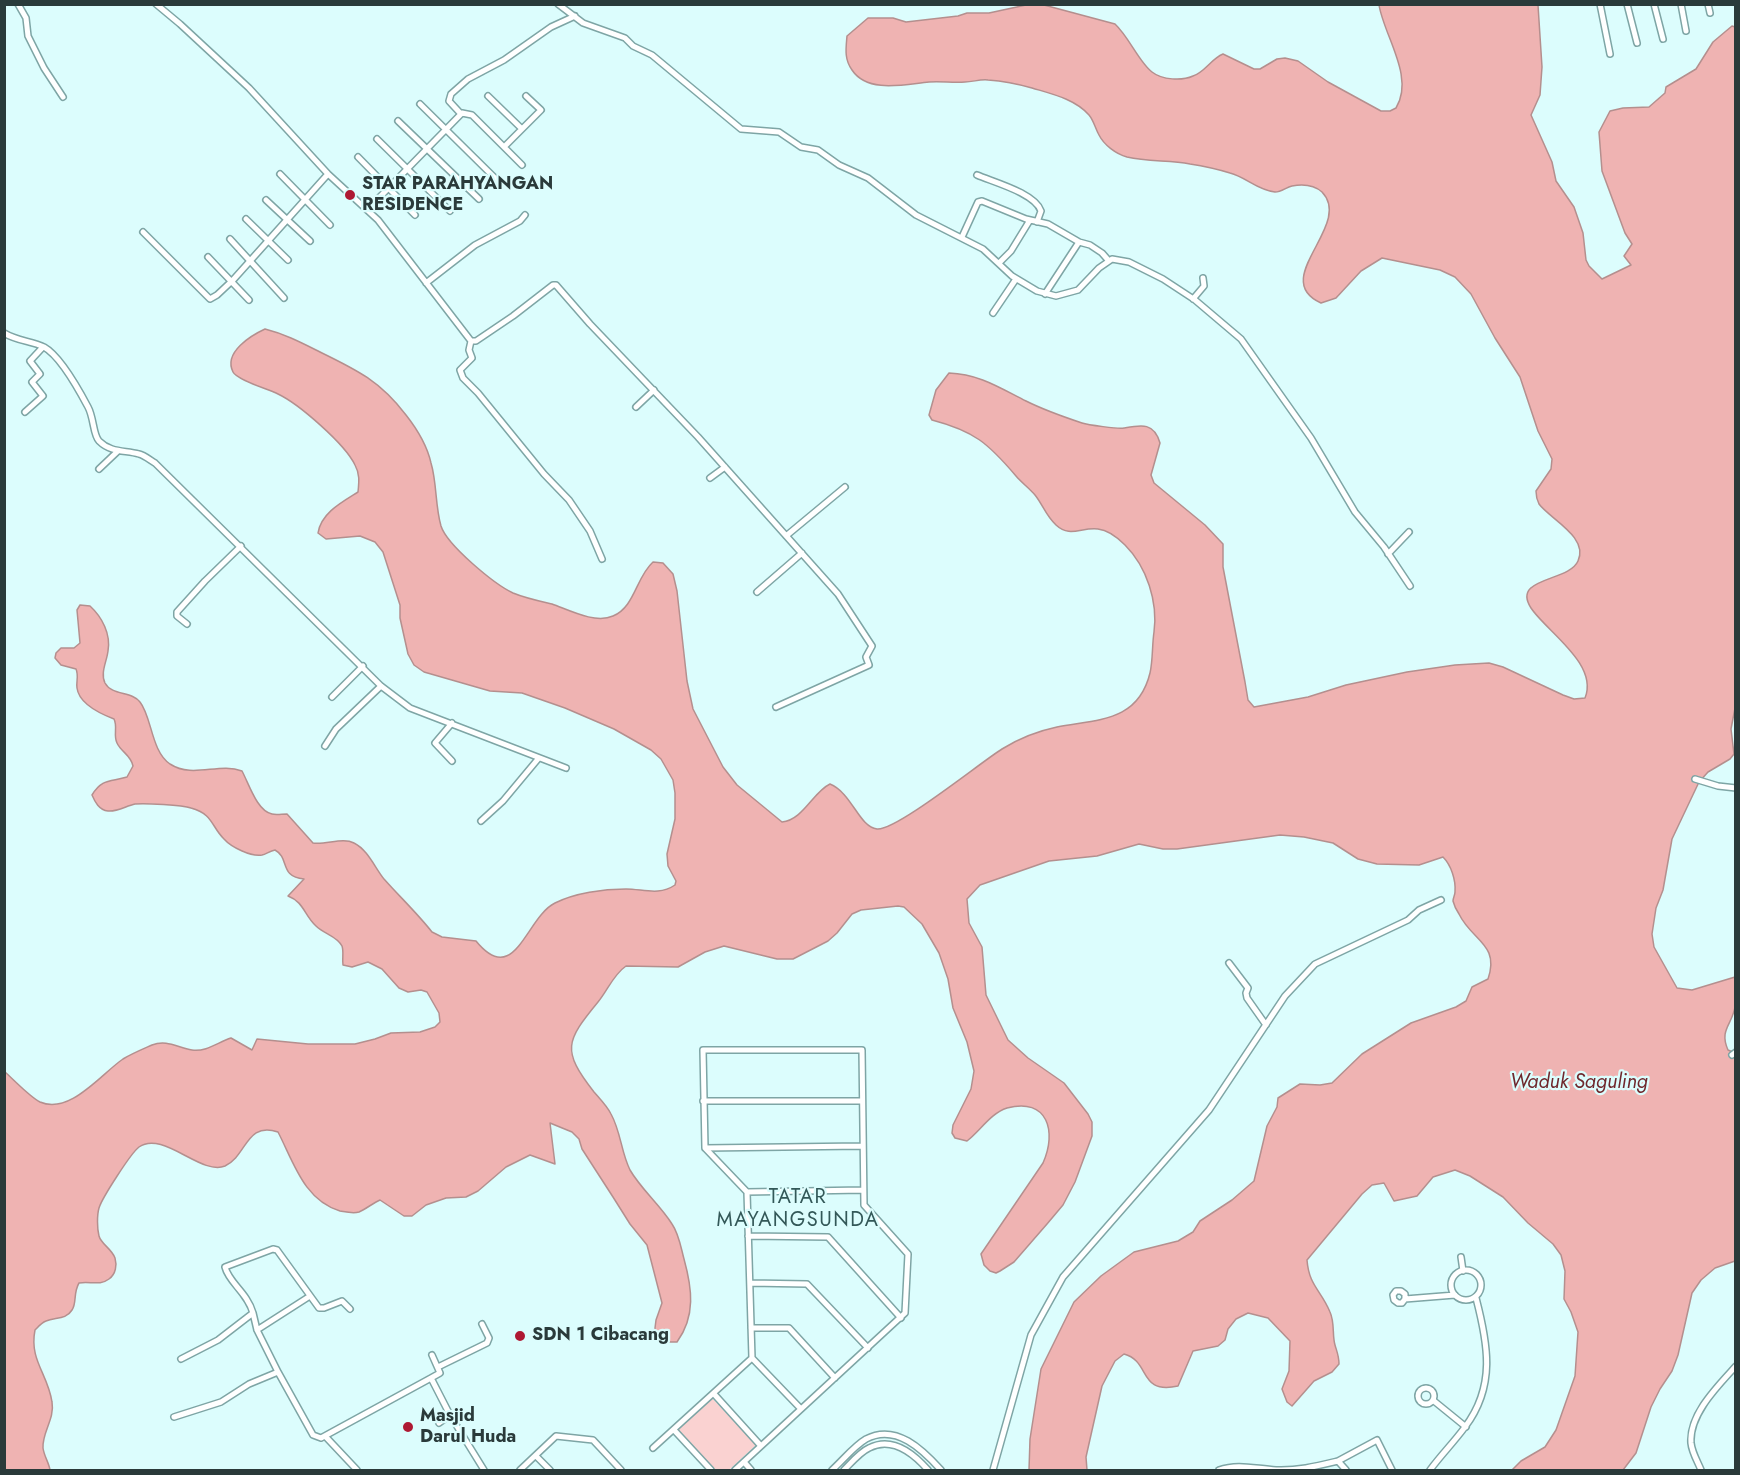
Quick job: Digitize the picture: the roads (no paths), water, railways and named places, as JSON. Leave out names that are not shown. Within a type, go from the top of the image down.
[{"type":"street","points":[[18,4],[26,18],[28,36],[44,68],[63,97]]},
{"type":"street","points":[[156,4],[249,88],[328,174],[378,220],[471,341],[469,350],[472,358],[460,370],[463,378],[544,474],[569,500],[590,531],[602,559]]},
{"type":"street","points":[[558,4],[583,23],[625,38],[633,46],[652,55],[741,129],[779,132],[801,147],[818,150],[839,165],[868,178],[916,215],[982,249],[1016,279],[1045,294],[1056,296],[1078,290],[1109,261],[1118,259],[1163,279],[1193,299],[1242,339],[1311,438],[1355,512],[1410,586]]},
{"type":"street","points":[[1600,4],[1610,54]]},
{"type":"street","points":[[1627,4],[1637,43]]},
{"type":"street","points":[[1654,4],[1663,39]]},
{"type":"street","points":[[1680,4],[1686,31]]},
{"type":"street","points":[[1708,4],[1710,13]]},
{"type":"street","points":[[461,114],[449,101],[451,94],[468,79],[504,60],[551,27],[575,16]]},
{"type":"street","points":[[488,96],[522,129]]},
{"type":"street","points":[[504,147],[541,110],[526,96]]},
{"type":"street","points":[[420,104],[500,183]]},
{"type":"street","points":[[367,210],[461,114],[467,112],[522,165]]},
{"type":"street","points":[[398,121],[479,200]]},
{"type":"street","points":[[377,139],[450,211]]},
{"type":"street","points":[[358,157],[415,215]]},
{"type":"street","points":[[280,174],[330,225]]},
{"type":"street","points":[[143,232],[210,299],[217,296],[328,174]]},
{"type":"street","points":[[977,175],[1035,201],[1041,211],[1037,222]]},
{"type":"street","points":[[266,200],[310,241]]},
{"type":"street","points":[[962,237],[980,201],[1030,220],[1048,224],[1079,242],[1090,245],[1109,261]]},
{"type":"street","points":[[426,282],[475,245],[520,221],[525,215]]},
{"type":"street","points":[[246,219],[288,260]]},
{"type":"street","points":[[999,263],[1011,251],[1030,220]]},
{"type":"street","points":[[230,239],[284,298]]},
{"type":"street","points":[[1045,294],[1079,242]]},
{"type":"street","points":[[208,257],[249,300]]},
{"type":"street","points":[[1193,299],[1204,286],[1203,278]]},
{"type":"street","points":[[993,313],[1016,279]]},
{"type":"street","points":[[471,341],[476,341],[556,285],[838,594],[872,645],[866,657],[870,664],[776,706]]},
{"type":"street","points":[[4,333],[43,347],[54,356],[92,414],[96,438],[106,446],[118,451],[139,454],[155,463],[381,686],[410,708],[566,768]]},
{"type":"street","points":[[25,412],[43,396],[32,382],[40,373],[30,361],[43,347]]},
{"type":"street","points":[[636,407],[654,390]]},
{"type":"street","points":[[99,469],[118,451]]},
{"type":"street","points":[[710,478],[724,467]]},
{"type":"street","points":[[786,536],[845,487]]},
{"type":"street","points":[[1388,554],[1409,532]]},
{"type":"street","points":[[187,624],[177,616],[177,612],[241,546]]},
{"type":"street","points":[[757,592],[802,553]]},
{"type":"street","points":[[332,697],[363,666]]},
{"type":"street","points":[[325,746],[336,729],[381,686]]},
{"type":"street","points":[[452,723],[435,743],[452,761]]},
{"type":"street","points":[[481,821],[503,801],[538,759]]},
{"type":"street","points":[[1695,779],[1718,786],[1736,788]]},
{"type":"street","points":[[993,1470],[1031,1335],[1063,1277],[1209,1110],[1285,996],[1315,964],[1408,920],[1419,910],[1441,900]]},
{"type":"street","points":[[1229,963],[1248,988],[1247,998],[1266,1024]]},
{"type":"street","points":[[736,1470],[905,1313],[908,1254],[864,1205],[862,1050],[703,1050],[705,1148],[747,1192],[752,1358],[801,1409]]},
{"type":"street","points":[[703,1101],[861,1101]]},
{"type":"street","points":[[705,1148],[862,1146]]},
{"type":"street","points":[[747,1192],[863,1190]]},
{"type":"street","points":[[748,1236],[828,1237],[901,1318]]},
{"type":"street","points":[[350,1309],[342,1301],[321,1309],[277,1250],[267,1251],[225,1267],[227,1274],[246,1296],[257,1330],[278,1372],[313,1435],[317,1438],[325,1436],[440,1374],[432,1355]]},
{"type":"street","points":[[1461,1257],[1463,1271]]},
{"type":"street","points":[[1430,1470],[1466,1427],[1475,1410],[1486,1377],[1487,1347],[1476,1298],[1482,1286],[1478,1275],[1469,1270],[1458,1272],[1451,1280],[1451,1290],[1458,1299],[1468,1301],[1476,1298]]},
{"type":"street","points":[[750,1283],[807,1284],[868,1348]]},
{"type":"street","points":[[1406,1299],[1455,1295]]},
{"type":"street","points":[[257,1330],[310,1296]]},
{"type":"street","points":[[181,1359],[218,1340],[253,1313]]},
{"type":"street","points":[[438,1367],[487,1343],[489,1338],[482,1324]]},
{"type":"street","points":[[751,1328],[789,1328],[835,1378]]},
{"type":"street","points":[[653,1448],[752,1358]]},
{"type":"street","points":[[1701,1470],[1691,1443],[1694,1426],[1698,1415],[1714,1391],[1736,1366]]},
{"type":"street","points":[[174,1417],[221,1402],[249,1384],[278,1372]]},
{"type":"street","points":[[431,1378],[450,1415],[484,1470]]},
{"type":"street","points":[[714,1394],[761,1446]]},
{"type":"street","points":[[1434,1401],[1466,1427]]},
{"type":"street","points":[[439,1423],[450,1415]]},
{"type":"street","points":[[674,1430],[711,1470]]},
{"type":"street","points":[[832,1470],[865,1439],[879,1434],[896,1435],[912,1443],[941,1470]]},
{"type":"street","points":[[325,1436],[357,1470]]},
{"type":"street","points":[[520,1470],[556,1436],[593,1440],[621,1470]]},
{"type":"street","points":[[1219,1470],[1227,1467],[1254,1466],[1276,1470],[1309,1468],[1338,1461],[1377,1440],[1392,1470]]},
{"type":"street","points":[[844,1470],[867,1448],[890,1444],[904,1449],[929,1470],[936,1465]]},
{"type":"street","points":[[536,1456],[550,1470]]},
{"type":"street","points":[[1338,1461],[1346,1470]]},
{"type":"street","points":[[744,1462],[751,1470]]},
{"type":"water","name":"Waduk Saguling","points":[[1026,5],[1044,5],[1115,24],[1147,68],[1161,77],[1188,78],[1201,72],[1223,54],[1254,69],[1260,69],[1277,59],[1285,58],[1298,61],[1328,82],[1381,111],[1390,111],[1396,108],[1401,96],[1402,83],[1396,56],[1379,5],[1538,5],[1542,67],[1540,95],[1531,115],[1552,162],[1556,181],[1574,207],[1583,233],[1586,260],[1602,279],[1631,265],[1624,256],[1632,244],[1625,233],[1602,171],[1599,132],[1610,111],[1649,107],[1665,93],[1666,87],[1696,69],[1713,42],[1732,26],[1735,27],[1736,703],[1731,729],[1734,754],[1730,759],[1708,772],[1699,782],[1672,839],[1652,934],[1654,947],[1677,988],[1692,990],[1735,977],[1735,1007],[1725,1037],[1728,1050],[1735,1053],[1735,1261],[1715,1268],[1701,1280],[1692,1293],[1678,1355],[1672,1371],[1651,1407],[1636,1453],[1623,1470],[1512,1470],[1521,1461],[1545,1447],[1556,1430],[1575,1376],[1578,1332],[1564,1299],[1565,1271],[1561,1255],[1553,1244],[1528,1223],[1503,1197],[1470,1176],[1455,1170],[1433,1177],[1417,1196],[1394,1201],[1384,1183],[1372,1185],[1307,1260],[1310,1276],[1332,1316],[1339,1364],[1332,1372],[1314,1381],[1292,1406],[1287,1402],[1282,1389],[1289,1371],[1290,1341],[1268,1318],[1248,1313],[1236,1319],[1228,1329],[1225,1340],[1218,1346],[1193,1351],[1178,1386],[1156,1386],[1150,1382],[1138,1363],[1124,1354],[1115,1361],[1102,1386],[1086,1457],[1087,1470],[1029,1470],[1030,1439],[1041,1369],[1074,1302],[1101,1276],[1134,1252],[1178,1241],[1193,1232],[1200,1221],[1232,1200],[1254,1181],[1267,1126],[1277,1107],[1278,1098],[1300,1084],[1332,1083],[1362,1054],[1411,1023],[1456,1007],[1466,1001],[1472,987],[1488,979],[1491,967],[1488,950],[1464,923],[1456,908],[1453,901],[1454,878],[1451,868],[1443,857],[1419,865],[1377,864],[1358,859],[1333,843],[1280,835],[1177,849],[1163,849],[1139,844],[1097,856],[1049,861],[980,885],[967,899],[969,923],[982,947],[986,995],[1008,1040],[1028,1058],[1064,1083],[1092,1122],[1092,1136],[1075,1182],[1063,1205],[1014,1262],[996,1273],[984,1265],[981,1254],[1043,1163],[1049,1140],[1046,1120],[1040,1112],[1032,1108],[1021,1106],[1007,1108],[991,1118],[967,1141],[955,1138],[952,1133],[953,1125],[971,1089],[974,1071],[967,1042],[953,1008],[948,979],[939,953],[922,924],[904,907],[861,910],[852,914],[828,941],[793,959],[777,959],[724,946],[705,952],[678,967],[626,966],[614,978],[574,1037],[572,1055],[576,1066],[611,1114],[630,1170],[667,1217],[678,1237],[687,1270],[691,1302],[687,1322],[677,1342],[663,1342],[654,1336],[656,1320],[662,1303],[647,1245],[630,1224],[582,1149],[579,1139],[572,1132],[550,1123],[555,1164],[530,1155],[506,1167],[478,1191],[466,1197],[446,1198],[426,1205],[412,1216],[404,1216],[380,1200],[357,1213],[340,1211],[328,1206],[317,1198],[301,1179],[278,1132],[259,1131],[232,1161],[225,1166],[215,1167],[205,1165],[159,1144],[149,1143],[139,1147],[130,1158],[99,1208],[99,1236],[115,1258],[115,1272],[109,1279],[102,1282],[79,1283],[70,1313],[64,1317],[44,1322],[35,1330],[37,1359],[52,1402],[52,1414],[43,1442],[44,1454],[50,1470],[5,1470],[5,1072],[36,1100],[51,1104],[63,1103],[84,1091],[123,1059],[157,1043],[168,1043],[197,1050],[231,1038],[252,1050],[257,1039],[308,1044],[355,1044],[391,1033],[420,1032],[435,1027],[440,1022],[439,1013],[427,992],[421,990],[408,992],[399,988],[382,969],[368,962],[352,967],[343,965],[343,948],[340,943],[316,926],[301,905],[288,896],[304,879],[291,875],[280,853],[275,850],[257,855],[236,848],[224,839],[208,817],[191,808],[140,804],[108,811],[98,805],[92,795],[99,786],[127,777],[133,766],[117,743],[114,719],[86,704],[77,688],[76,669],[61,665],[55,658],[61,648],[74,648],[80,643],[77,610],[80,605],[90,606],[94,610],[107,632],[109,645],[103,671],[105,683],[112,690],[132,696],[140,702],[155,743],[170,764],[188,770],[224,768],[242,771],[262,808],[272,814],[287,814],[313,843],[350,841],[359,846],[384,879],[432,932],[442,937],[476,941],[489,954],[501,957],[510,954],[519,945],[545,911],[555,903],[589,892],[626,889],[663,890],[675,885],[676,881],[668,866],[667,854],[675,819],[673,780],[661,759],[651,750],[614,729],[565,708],[522,693],[490,691],[424,672],[414,665],[408,654],[400,618],[400,605],[383,552],[375,542],[360,536],[326,539],[318,533],[328,514],[358,492],[358,472],[350,456],[321,425],[297,406],[278,394],[240,378],[233,372],[231,365],[235,351],[253,335],[265,329],[280,333],[333,358],[357,371],[387,393],[414,426],[427,450],[433,471],[439,518],[445,534],[483,573],[513,593],[582,615],[606,618],[620,612],[626,606],[647,568],[653,562],[663,563],[673,574],[677,591],[687,681],[693,709],[723,767],[737,785],[782,822],[796,816],[830,784],[838,788],[871,827],[877,829],[887,827],[939,795],[1008,745],[1050,729],[1101,719],[1126,710],[1144,689],[1150,673],[1154,609],[1145,574],[1133,554],[1116,537],[1105,531],[1061,529],[1050,518],[1035,495],[988,447],[970,434],[932,420],[929,415],[936,390],[949,373],[980,379],[1040,407],[1082,423],[1116,428],[1146,426],[1154,431],[1160,443],[1151,475],[1154,483],[1205,525],[1223,544],[1223,567],[1248,700],[1254,707],[1308,697],[1346,685],[1407,672],[1489,663],[1503,667],[1563,695],[1574,699],[1585,698],[1587,685],[1585,673],[1569,649],[1531,608],[1527,598],[1529,591],[1535,585],[1573,568],[1580,552],[1573,536],[1544,510],[1537,499],[1536,491],[1551,469],[1552,459],[1538,431],[1520,377],[1471,294],[1455,277],[1440,270],[1382,258],[1361,271],[1336,298],[1321,303],[1307,293],[1303,280],[1306,266],[1328,220],[1329,205],[1322,192],[1315,188],[1296,185],[1280,191],[1269,191],[1236,175],[1215,169],[1123,156],[1104,142],[1091,117],[1083,109],[1055,95],[1027,87],[985,80],[877,85],[859,77],[848,62],[847,36],[868,18],[893,18],[906,22],[967,13],[989,13]]},
{"type":"place","name":"STAR PARAHYANGAN RESIDENCE","points":[[350,195]]},
{"type":"place","name":"SDN 1 Cibacang","points":[[520,1336]]},
{"type":"place","name":"Masjid Darul Huda","points":[[408,1427]]},
{"type":"district","name":"TATAR MAYANGSUNDA","points":[[798,1210]]}]
